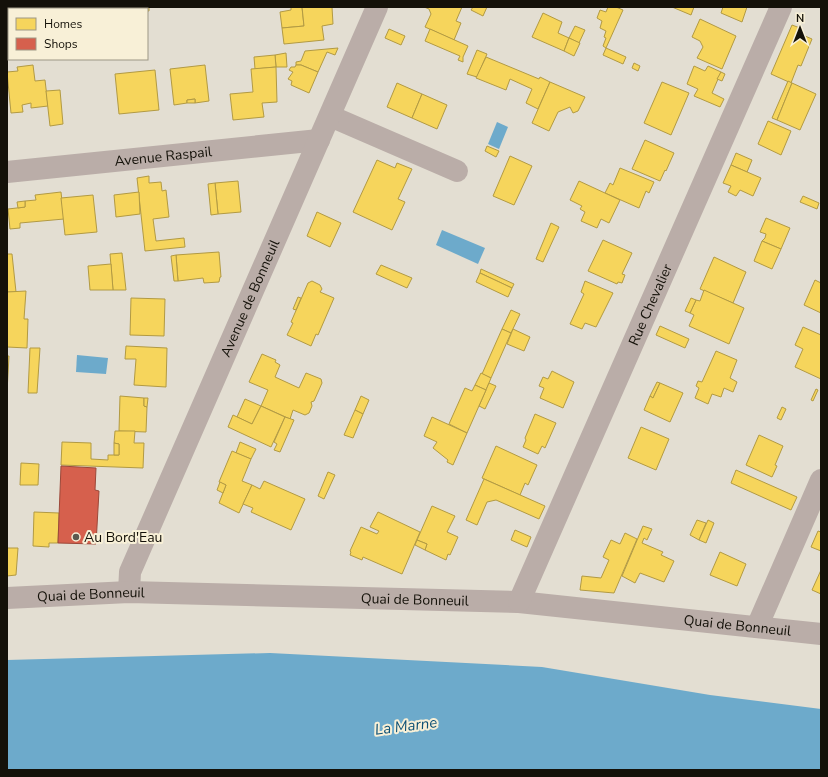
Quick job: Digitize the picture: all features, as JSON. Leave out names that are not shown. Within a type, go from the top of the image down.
[{"type":"street","name":"Avenue de Bonneuil","points":[[129,592],[130,572],[377,7]]},
{"type":"street","name":"Rue Chevalier","points":[[519,602],[781,7]]},
{"type":"street","points":[[330,116],[457,171]]},
{"type":"street","name":"Avenue Raspail","points":[[7,172],[319,140]]},
{"type":"street","points":[[757,627],[821,480]]},
{"type":"street","name":"Quai de Bonneuil","points":[[7,598],[129,592],[519,602],[821,634]]},
{"type":"water","points":[[497,122],[508,127],[499,149],[488,144]]},
{"type":"water","points":[[442,230],[485,248],[478,264],[436,245]]},
{"type":"water","points":[[77,355],[108,358],[106,374],[76,372]]},
{"type":"water","name":"La Marne","points":[[270,653],[542,667],[710,695],[821,709],[821,770],[7,770],[7,660]]},
{"type":"building: Homes","points":[[149,7],[149,11],[148,8],[68,8]]},
{"type":"building: Homes","points":[[291,7],[302,7],[304,26],[282,28],[280,12],[291,10]]},
{"type":"building: Homes","points":[[302,7],[332,7],[333,24],[322,26],[324,40],[284,44],[282,28],[304,26]]},
{"type":"building: Homes","points":[[424,7],[462,7],[456,21],[461,23],[454,40],[425,27],[431,14],[429,9]]},
{"type":"building: Homes","points":[[473,7],[487,7],[483,16],[471,10]]},
{"type":"building: Homes","points":[[608,7],[616,7],[623,10],[606,48],[603,46],[606,38],[604,37],[606,31],[600,28],[602,21],[597,18],[600,10],[606,12]]},
{"type":"building: Homes","points":[[672,7],[694,7],[691,15]]},
{"type":"building: Homes","points":[[723,7],[747,7],[742,22],[721,13]]},
{"type":"building: Homes","points":[[543,13],[562,22],[558,33],[569,38],[564,51],[532,37]]},
{"type":"building: Homes","points":[[700,19],[736,36],[722,69],[697,58],[703,47],[700,41],[692,37]]},
{"type":"building: Homes","points":[[792,25],[800,28],[798,33],[812,39],[801,66],[798,65],[791,83],[771,74]]},
{"type":"building: Homes","points":[[575,26],[585,30],[579,43],[569,38]]},
{"type":"building: Homes","points":[[389,29],[405,36],[401,45],[385,38]]},
{"type":"building: Homes","points":[[430,29],[468,46],[463,57],[463,62],[458,60],[460,56],[425,41]]},
{"type":"building: Homes","points":[[569,38],[580,43],[574,56],[564,51]]},
{"type":"building: Homes","points":[[338,48],[335,55],[327,52],[318,72],[301,65],[296,65],[296,62],[301,61],[305,51]]},
{"type":"building: Homes","points":[[606,48],[626,57],[623,64],[603,55]]},
{"type":"building: Homes","points":[[477,50],[487,54],[477,77],[467,74]]},
{"type":"building: Homes","points":[[286,53],[287,67],[276,67],[275,55]]},
{"type":"building: Homes","points":[[275,55],[276,67],[255,69],[254,57]]},
{"type":"building: Homes","points":[[486,57],[539,79],[540,77],[550,82],[538,109],[526,103],[532,89],[510,79],[506,90],[476,78]]},
{"type":"building: Homes","points":[[634,63],[640,66],[638,71],[632,68]]},
{"type":"building: Homes","points":[[33,65],[35,81],[45,80],[48,106],[31,108],[31,103],[22,105],[23,112],[11,113],[7,72],[18,71],[17,67]]},
{"type":"building: Homes","points":[[205,65],[209,101],[195,103],[195,99],[187,100],[187,103],[174,105],[170,69]]},
{"type":"building: Homes","points":[[296,65],[301,65],[318,72],[309,93],[291,85],[292,81],[288,79],[293,72],[289,70],[291,67],[295,67]]},
{"type":"building: Homes","points":[[694,66],[705,71],[708,66],[721,72],[712,93],[724,99],[720,107],[694,96],[698,89],[687,84]]},
{"type":"building: Homes","points":[[276,67],[277,102],[262,103],[264,117],[233,120],[230,94],[253,92],[251,69]]},
{"type":"building: Homes","points":[[155,70],[159,110],[119,114],[115,74]]},
{"type":"building: Homes","points":[[721,72],[725,74],[722,81],[717,79]]},
{"type":"building: Homes","points":[[788,81],[792,83],[777,120],[772,118]]},
{"type":"building: Homes","points":[[550,82],[585,97],[578,111],[573,113],[570,107],[558,112],[549,131],[532,123]]},
{"type":"building: Homes","points":[[662,82],[689,93],[671,135],[644,123]]},
{"type":"building: Homes","points":[[397,83],[422,94],[412,118],[387,107]]},
{"type":"building: Homes","points":[[792,83],[816,94],[800,130],[777,120]]},
{"type":"building: Homes","points":[[60,90],[63,124],[50,126],[46,91]]},
{"type":"building: Homes","points":[[422,94],[447,105],[437,129],[412,118]]},
{"type":"building: Homes","points":[[195,99],[195,103],[187,103],[187,100]]},
{"type":"building: Homes","points":[[768,121],[791,131],[781,155],[758,144]]},
{"type":"building: Homes","points":[[645,140],[674,153],[660,181],[632,169]]},
{"type":"building: Homes","points":[[487,146],[499,151],[496,157],[485,151]]},
{"type":"building: Homes","points":[[736,153],[752,160],[747,172],[731,165]]},
{"type":"building: Homes","points":[[510,156],[532,166],[514,205],[493,196]]},
{"type":"building: Homes","points":[[377,160],[395,168],[397,163],[412,169],[398,199],[405,202],[392,230],[353,212]]},
{"type":"building: Homes","points":[[731,165],[761,178],[753,196],[740,190],[736,196],[728,192],[731,186],[723,183]]},
{"type":"building: Homes","points":[[620,168],[654,182],[649,193],[646,191],[639,208],[605,193],[610,183],[613,185]]},
{"type":"building: Homes","points":[[149,176],[149,183],[161,182],[162,191],[166,190],[169,217],[153,219],[156,241],[184,238],[185,247],[145,251],[137,178]]},
{"type":"building: Homes","points":[[238,181],[241,212],[218,214],[215,183]]},
{"type":"building: Homes","points":[[579,181],[620,200],[609,223],[601,219],[597,228],[581,221],[585,212],[580,209],[582,206],[570,200]]},
{"type":"building: Homes","points":[[215,183],[218,214],[211,215],[208,184]]},
{"type":"building: Homes","points":[[61,192],[64,219],[20,223],[20,228],[10,229],[8,209],[25,207],[25,201],[36,200],[35,195]]},
{"type":"building: Homes","points":[[139,192],[140,214],[116,217],[114,195]]},
{"type":"building: Homes","points":[[93,195],[97,232],[65,235],[61,198]]},
{"type":"building: Homes","points":[[803,196],[819,203],[817,209],[800,202]]},
{"type":"building: Homes","points":[[25,201],[25,207],[18,208],[17,202]]},
{"type":"building: Homes","points":[[317,212],[341,223],[330,247],[307,236]]},
{"type":"building: Homes","points":[[766,218],[790,228],[781,249],[762,241],[766,234],[760,232]]},
{"type":"building: Homes","points":[[551,223],[559,227],[543,262],[536,259]]},
{"type":"building: Homes","points":[[603,240],[632,253],[622,274],[625,275],[622,283],[618,282],[617,284],[588,271]]},
{"type":"building: Homes","points":[[762,241],[781,249],[772,269],[754,261]]},
{"type":"building: Homes","points":[[219,252],[221,277],[219,282],[204,283],[203,278],[178,281],[176,255]]},
{"type":"building: Homes","points":[[122,253],[126,290],[113,290],[110,254]]},
{"type":"building: Homes","points":[[7,254],[12,254],[16,292],[7,292]]},
{"type":"building: Homes","points":[[176,255],[178,281],[174,281],[171,256]]},
{"type":"building: Homes","points":[[714,257],[746,272],[733,303],[700,289]]},
{"type":"building: Homes","points":[[111,264],[113,290],[90,290],[88,266]]},
{"type":"building: Homes","points":[[381,265],[412,278],[407,288],[376,274]]},
{"type":"building: Homes","points":[[481,269],[514,284],[512,288],[480,273]]},
{"type":"building: Homes","points":[[480,273],[512,288],[508,297],[476,282]]},
{"type":"building: Homes","points":[[815,280],[821,283],[821,313],[804,305]]},
{"type":"building: Homes","points":[[312,281],[320,285],[322,289],[320,292],[334,298],[318,335],[316,334],[311,346],[287,335],[308,283]]},
{"type":"building: Homes","points":[[585,281],[613,293],[596,327],[585,323],[582,329],[570,324],[584,294],[581,292]]},
{"type":"building: Homes","points":[[704,290],[744,308],[729,344],[689,326],[694,315],[690,313],[696,300],[700,301]]},
{"type":"building: Homes","points":[[26,291],[24,319],[28,319],[27,348],[7,347],[7,292]]},
{"type":"building: Homes","points":[[298,297],[301,298],[296,310],[293,309]]},
{"type":"building: Homes","points":[[131,298],[165,299],[164,336],[130,335]]},
{"type":"building: Homes","points":[[691,298],[696,300],[690,313],[685,311]]},
{"type":"building: Homes","points":[[511,310],[520,314],[511,333],[502,329]]},
{"type":"building: Homes","points":[[660,326],[689,339],[685,348],[656,335]]},
{"type":"building: Homes","points":[[803,327],[821,335],[821,379],[795,367],[803,349],[795,345]]},
{"type":"building: Homes","points":[[502,329],[511,333],[491,378],[482,374]]},
{"type":"building: Homes","points":[[513,329],[530,337],[524,351],[507,344]]},
{"type":"building: Homes","points":[[126,346],[167,348],[166,387],[134,385],[136,359],[125,359]]},
{"type":"building: Homes","points":[[30,348],[40,348],[37,393],[28,393]]},
{"type":"building: Homes","points":[[716,351],[737,360],[730,378],[737,382],[733,392],[724,388],[721,397],[712,394],[708,404],[695,398],[699,388],[696,386],[698,381],[702,382]]},
{"type":"building: Homes","points":[[262,354],[276,360],[275,362],[280,365],[275,377],[299,388],[306,373],[321,379],[322,383],[314,401],[311,402],[312,406],[309,413],[305,415],[293,410],[290,419],[261,406],[268,390],[249,382]]},
{"type":"building: Homes","points":[[7,356],[9,356],[7,392]]},
{"type":"building: Homes","points":[[552,371],[574,382],[563,408],[540,398],[544,388],[539,386],[543,377],[548,379]]},
{"type":"building: Homes","points":[[481,373],[491,378],[486,390],[475,385]]},
{"type":"building: Homes","points":[[657,382],[660,383],[653,398],[650,396]]},
{"type":"building: Homes","points":[[489,383],[496,386],[485,409],[479,406]]},
{"type":"building: Homes","points":[[660,383],[683,393],[670,422],[644,410],[650,396],[653,398]]},
{"type":"building: Homes","points":[[475,385],[486,390],[467,433],[449,424],[465,388],[472,391]]},
{"type":"building: Homes","points":[[816,389],[818,390],[813,401],[811,400]]},
{"type":"building: Homes","points":[[120,396],[144,398],[144,406],[147,407],[146,432],[119,431]]},
{"type":"building: Homes","points":[[361,396],[369,400],[363,414],[355,410]]},
{"type":"building: Homes","points":[[144,398],[148,398],[147,407],[144,406]]},
{"type":"building: Homes","points":[[245,399],[261,406],[252,424],[237,417]]},
{"type":"building: Homes","points":[[261,406],[285,417],[271,447],[228,427],[233,415],[252,424]]},
{"type":"building: Homes","points":[[782,407],[786,409],[781,420],[777,418]]},
{"type":"building: Homes","points":[[355,410],[363,414],[353,438],[344,435]]},
{"type":"building: Homes","points":[[535,414],[556,423],[545,448],[542,446],[538,454],[523,447]]},
{"type":"building: Homes","points":[[285,417],[294,420],[280,452],[274,450],[277,444],[274,442]]},
{"type":"building: Homes","points":[[432,417],[467,433],[453,465],[447,462],[448,460],[433,448],[437,442],[424,436]]},
{"type":"building: Homes","points":[[641,427],[669,439],[656,470],[628,458]]},
{"type":"building: Homes","points":[[115,431],[135,431],[134,443],[144,443],[143,468],[61,465],[62,442],[91,443],[91,459],[108,460],[108,455],[119,455],[119,444],[114,443]]},
{"type":"building: Homes","points":[[759,435],[783,446],[772,477],[746,465]]},
{"type":"building: Homes","points":[[240,442],[256,449],[251,459],[236,453]]},
{"type":"building: Homes","points":[[114,443],[119,444],[119,455],[114,455]]},
{"type":"building: Homes","points":[[496,446],[537,465],[528,485],[525,483],[520,495],[482,478]]},
{"type":"building: Homes","points":[[232,451],[251,459],[242,481],[252,485],[239,513],[219,503],[226,485],[219,482]]},
{"type":"building: Homes","points":[[21,463],[39,464],[38,485],[20,485]]},
{"type":"building: Homes","points":[[736,470],[797,497],[791,510],[731,483]]},
{"type":"building: Homes","points":[[328,472],[335,475],[324,499],[318,496]]},
{"type":"building: Homes","points":[[484,479],[545,506],[539,519],[496,500],[487,502],[477,525],[466,520]]},
{"type":"building: Homes","points":[[264,481],[305,499],[291,530],[251,512],[253,508],[243,504],[252,485],[260,489]]},
{"type":"building: Homes","points":[[220,482],[226,485],[223,493],[217,490]]},
{"type":"building: Homes","points":[[432,506],[455,516],[447,532],[458,537],[450,555],[448,554],[446,560],[425,550],[427,544],[417,540]]},
{"type":"building: Homes","points":[[34,512],[59,513],[58,543],[49,543],[49,547],[33,546]]},
{"type":"building: Homes","points":[[378,512],[420,532],[402,574],[363,557],[362,560],[350,555],[350,551],[361,527],[377,534],[379,531],[370,527]]},
{"type":"building: Homes","points":[[697,520],[706,523],[699,540],[690,535]]},
{"type":"building: Homes","points":[[708,520],[714,523],[706,543],[699,540]]},
{"type":"building: Homes","points":[[643,526],[652,529],[647,540],[644,538],[642,543],[663,552],[661,555],[674,561],[664,582],[640,573],[635,583],[622,576]]},
{"type":"building: Homes","points":[[515,530],[531,537],[527,547],[511,540]]},
{"type":"building: Homes","points":[[818,531],[821,532],[821,551],[811,547]]},
{"type":"building: Homes","points":[[625,533],[637,539],[614,593],[580,590],[582,576],[601,578],[609,560],[603,557],[611,540],[620,544]]},
{"type":"building: Homes","points":[[417,540],[427,544],[425,550],[415,545]]},
{"type":"building: Homes","points":[[7,548],[18,548],[16,575],[7,576]]},
{"type":"building: Homes","points":[[720,552],[746,564],[737,586],[710,575]]},
{"type":"building: Homes","points":[[821,570],[821,594],[812,590]]},
{"type":"building: Shops","points":[[61,466],[96,468],[95,490],[99,491],[96,544],[58,543]]},
{"type":"place","name":"Au Bord'Eau","points":[[76,537]]}]
